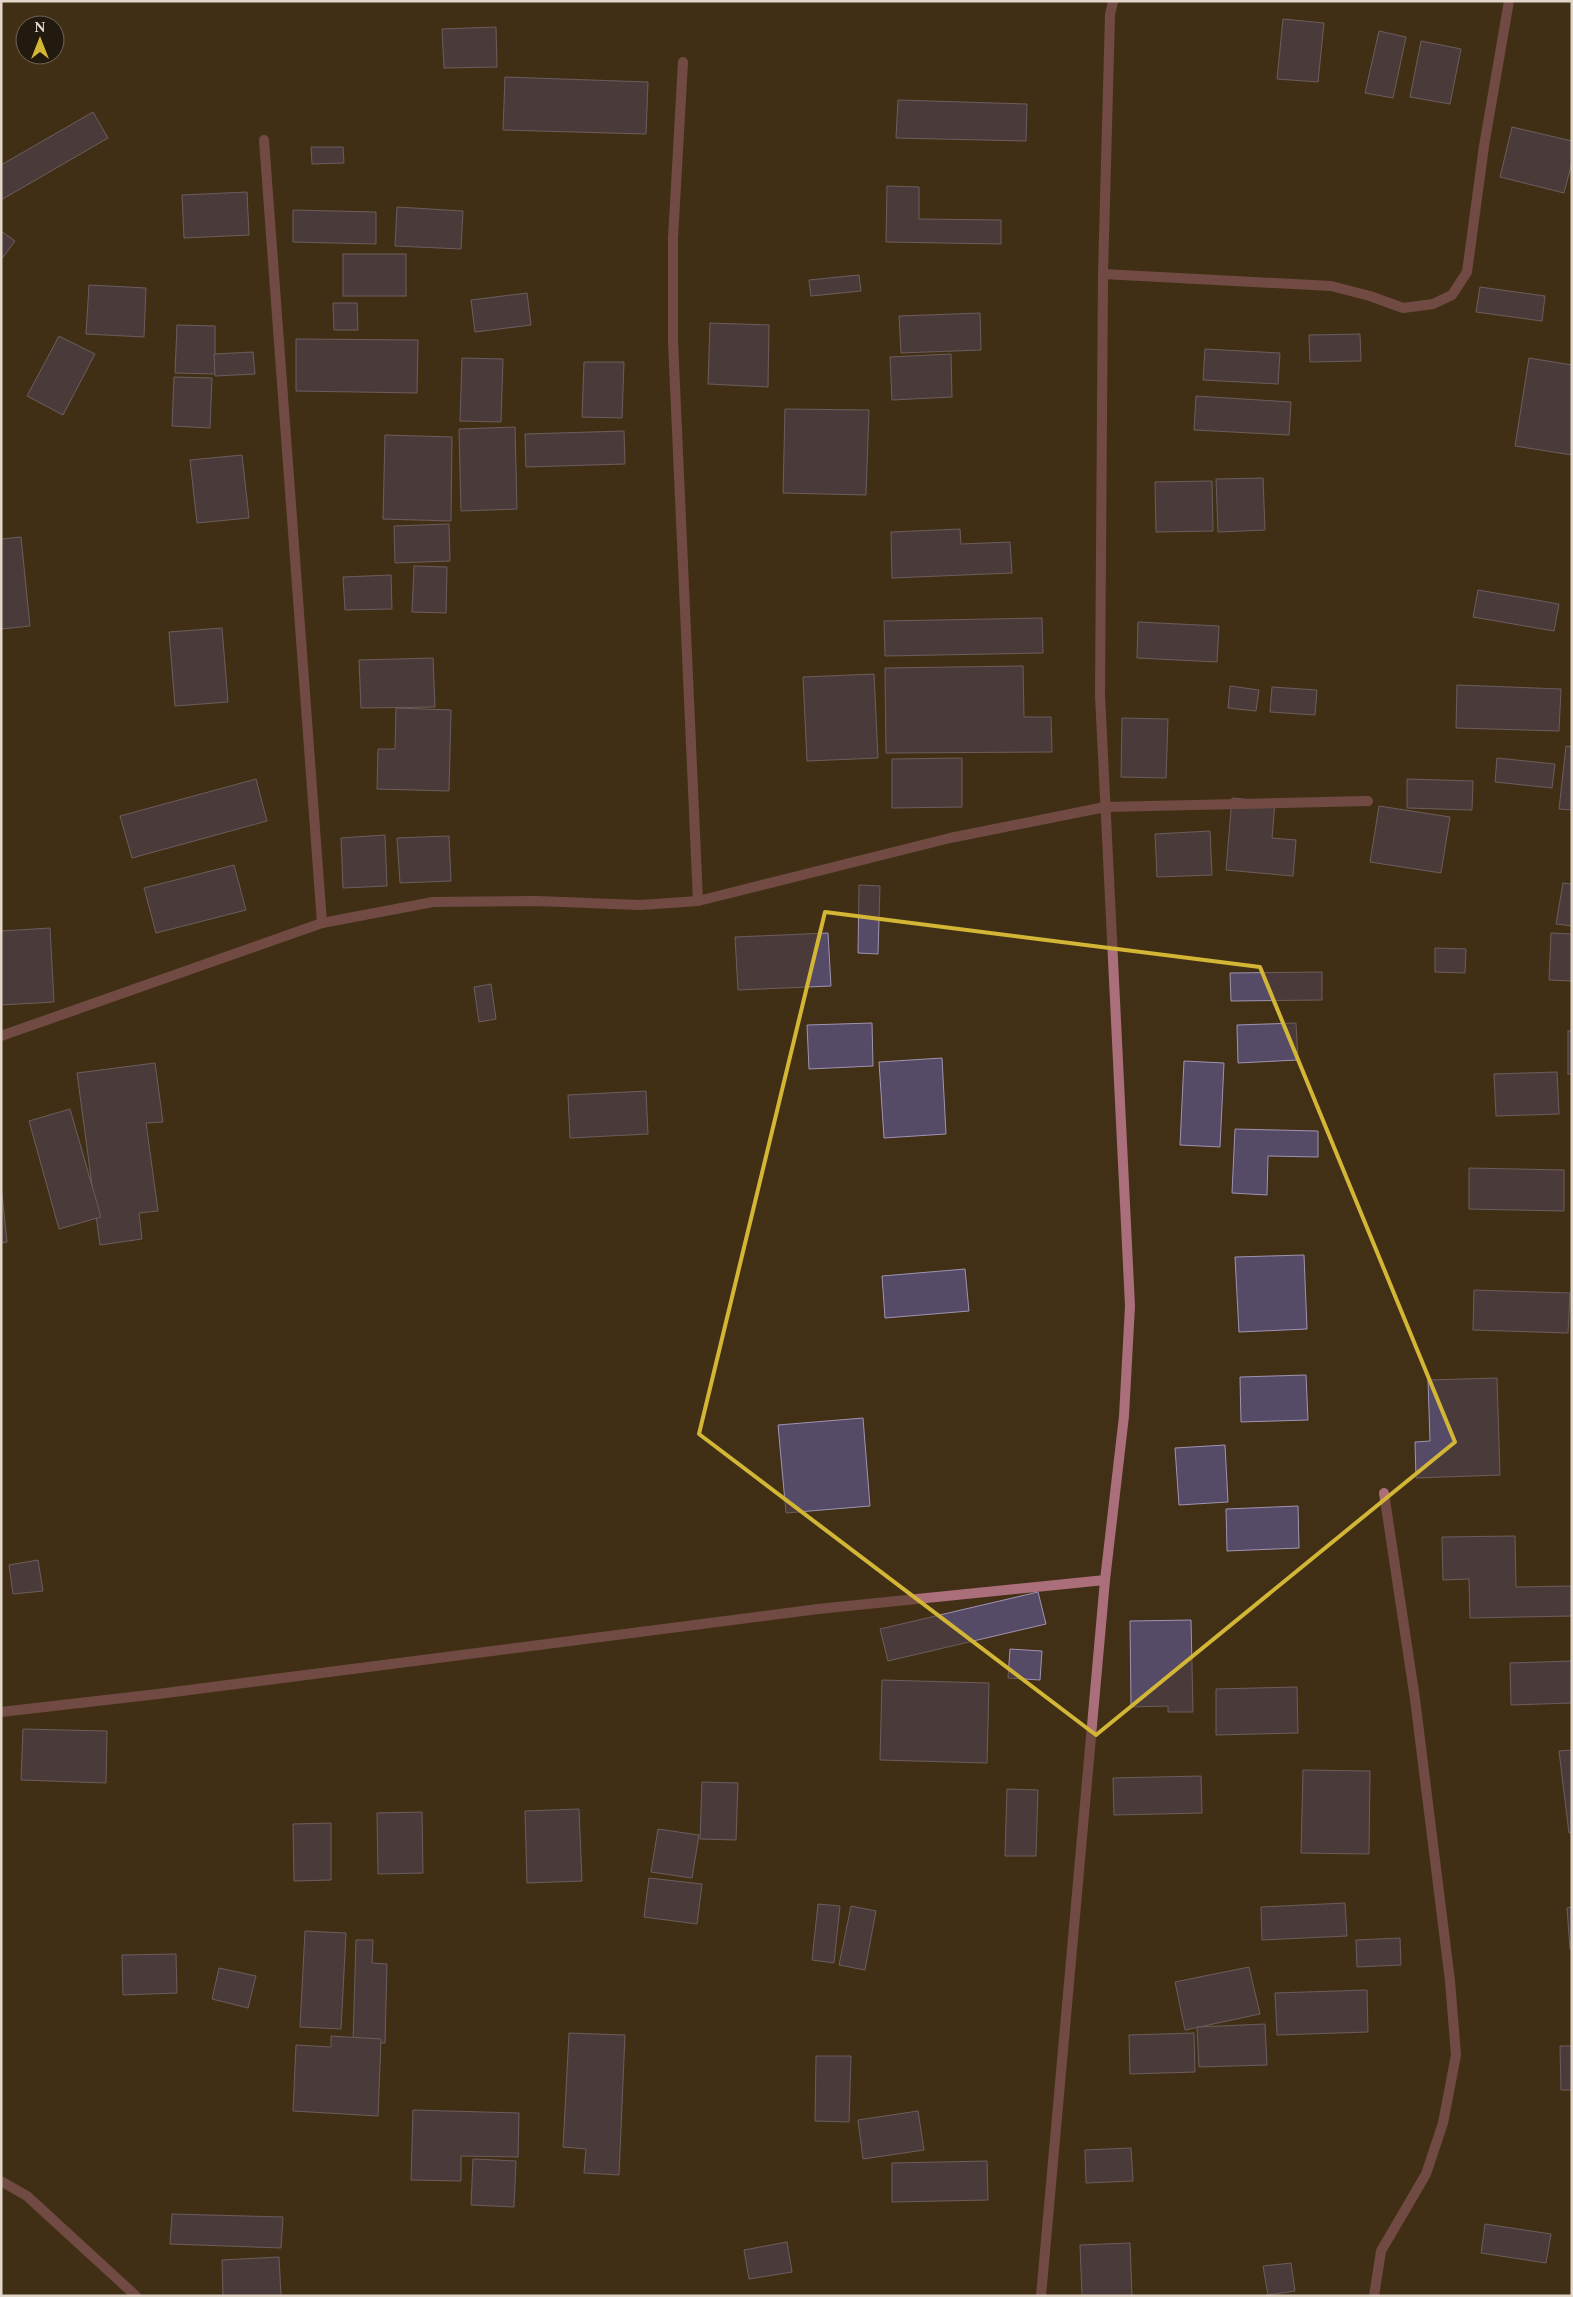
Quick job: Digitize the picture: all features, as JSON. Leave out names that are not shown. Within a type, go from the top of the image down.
[{"type":"street","points":[[1041,2296],[1106,1580],[1124,1416],[1130,1306],[1100,695],[1103,274],[1110,15],[1113,1]]},
{"type":"street","points":[[1103,274],[1331,286],[1370,296],[1403,308],[1433,304],[1452,295],[1467,272],[1484,146],[1509,1]]},
{"type":"street","points":[[683,62],[673,238],[673,341],[698,901]]},
{"type":"street","points":[[264,140],[322,923]]},
{"type":"street","points":[[1,1036],[322,923],[434,902],[536,901],[640,905],[698,901],[950,838],[1106,807],[1368,801]]},
{"type":"street","points":[[1374,2296],[1381,2251],[1426,2174],[1443,2123],[1456,2055],[1450,1981],[1416,1699],[1384,1493]]},
{"type":"street","points":[[1,1712],[158,1694],[818,1609],[1106,1580]]},
{"type":"street","points":[[1,2180],[27,2196],[136,2296]]},
{"type":"highlighted area","points":[[825,912],[1260,967],[1455,1442],[1096,1735],[699,1434]]},
{"type":"building","points":[[1283,19],[1324,23],[1318,82],[1277,79]]},
{"type":"building","points":[[496,27],[497,67],[444,68],[442,29]]},
{"type":"building","points":[[1379,31],[1406,37],[1393,98],[1365,93]]},
{"type":"building","points":[[1421,41],[1461,49],[1450,104],[1410,97]]},
{"type":"building","points":[[505,77],[648,82],[646,134],[503,130]]},
{"type":"building","points":[[898,100],[1027,104],[1026,141],[896,138]]},
{"type":"building","points":[[93,112],[108,138],[1,200],[1,165]]},
{"type":"building","points":[[1512,127],[1572,141],[1572,162],[1564,193],[1500,177]]},
{"type":"building","points":[[311,147],[343,147],[344,163],[312,164]]},
{"type":"building","points":[[887,186],[919,187],[919,219],[1001,220],[1001,244],[886,242]]},
{"type":"building","points":[[247,192],[249,235],[184,238],[182,195]]},
{"type":"building","points":[[397,207],[463,211],[461,249],[395,246]]},
{"type":"building","points":[[293,210],[376,212],[376,244],[293,242]]},
{"type":"building","points":[[1,231],[15,241],[1,260]]},
{"type":"building","points":[[343,254],[406,254],[406,296],[343,296]]},
{"type":"building","points":[[859,275],[861,291],[811,296],[809,280]]},
{"type":"building","points":[[89,285],[146,288],[144,337],[86,334]]},
{"type":"building","points":[[1480,287],[1545,296],[1542,321],[1476,312]]},
{"type":"building","points":[[527,293],[531,325],[475,332],[471,300]]},
{"type":"building","points":[[333,303],[357,303],[358,330],[334,330]]},
{"type":"building","points":[[980,313],[981,350],[901,353],[899,316]]},
{"type":"building","points":[[710,323],[769,325],[768,387],[708,384]]},
{"type":"building","points":[[177,325],[215,326],[215,374],[175,373]]},
{"type":"building","points":[[1360,334],[1361,361],[1310,362],[1309,335]]},
{"type":"building","points":[[59,336],[95,354],[63,415],[27,396]]},
{"type":"building","points":[[296,339],[418,340],[417,393],[296,391]]},
{"type":"building","points":[[1205,349],[1280,353],[1278,384],[1203,380]]},
{"type":"building","points":[[253,352],[255,374],[215,376],[214,354]]},
{"type":"building","points":[[951,354],[952,397],[892,400],[890,357]]},
{"type":"building","points":[[462,358],[503,359],[501,422],[460,421]]},
{"type":"building","points":[[1529,358],[1572,365],[1572,455],[1515,446]]},
{"type":"building","points":[[584,362],[624,362],[622,418],[582,417]]},
{"type":"building","points":[[174,377],[212,378],[210,428],[172,426]]},
{"type":"building","points":[[1196,396],[1291,402],[1289,435],[1194,430]]},
{"type":"building","points":[[785,409],[869,410],[866,495],[783,493]]},
{"type":"building","points":[[515,427],[517,509],[461,511],[459,429]]},
{"type":"building","points":[[624,431],[625,464],[526,467],[525,434]]},
{"type":"building","points":[[385,435],[452,437],[451,521],[383,519]]},
{"type":"building","points":[[242,455],[249,518],[197,523],[190,460]]},
{"type":"building","points":[[1263,478],[1265,530],[1218,532],[1216,479]]},
{"type":"building","points":[[1212,481],[1213,531],[1156,532],[1155,482]]},
{"type":"building","points":[[449,524],[450,561],[395,563],[394,526]]},
{"type":"building","points":[[960,529],[961,544],[1010,542],[1012,573],[892,578],[891,532]]},
{"type":"building","points":[[21,537],[30,626],[1,629],[1,539]]},
{"type":"building","points":[[414,566],[447,567],[446,613],[412,612]]},
{"type":"building","points":[[391,575],[392,609],[345,610],[343,577]]},
{"type":"building","points":[[1478,590],[1559,604],[1554,631],[1473,617]]},
{"type":"building","points":[[1042,618],[1043,653],[885,656],[884,621]]},
{"type":"building","points":[[1138,622],[1219,626],[1217,662],[1137,658]]},
{"type":"building","points":[[222,628],[228,702],[175,706],[169,632]]},
{"type":"building","points":[[433,658],[435,707],[361,708],[359,660]]},
{"type":"building","points":[[1023,666],[1024,717],[1051,717],[1052,752],[886,753],[885,668]]},
{"type":"building","points":[[874,674],[878,758],[807,761],[803,677]]},
{"type":"building","points":[[1457,685],[1561,689],[1559,731],[1456,728]]},
{"type":"building","points":[[1230,686],[1259,690],[1256,711],[1228,708]]},
{"type":"building","points":[[1272,687],[1317,690],[1315,715],[1270,712]]},
{"type":"building","points":[[396,708],[451,710],[449,791],[377,789],[378,749],[395,749]]},
{"type":"building","points":[[1122,718],[1168,719],[1166,778],[1121,777]]},
{"type":"building","points":[[1566,746],[1572,747],[1572,810],[1559,809]]},
{"type":"building","points":[[962,758],[962,807],[892,808],[892,759]]},
{"type":"building","points":[[1497,758],[1555,764],[1552,788],[1495,782]]},
{"type":"building","points":[[256,779],[267,821],[132,858],[120,816]]},
{"type":"building","points":[[1407,779],[1473,781],[1472,810],[1407,808]]},
{"type":"building","points":[[1232,798],[1275,802],[1272,838],[1296,840],[1293,876],[1226,870]]},
{"type":"building","points":[[1379,806],[1450,817],[1441,873],[1370,862]]},
{"type":"building","points":[[1210,831],[1212,875],[1157,877],[1155,834]]},
{"type":"building","points":[[385,835],[387,886],[343,888],[341,838]]},
{"type":"building","points":[[449,836],[451,881],[400,883],[397,838]]},
{"type":"building","points":[[234,865],[246,910],[156,933],[144,888]]},
{"type":"building","points":[[1563,883],[1572,884],[1572,926],[1556,924]]},
{"type":"building","points":[[859,885],[880,886],[878,954],[858,953]]},
{"type":"building","points":[[50,928],[54,1002],[1,1005],[1,931]]},
{"type":"building","points":[[828,933],[831,986],[738,990],[735,937]]},
{"type":"building","points":[[1551,933],[1572,934],[1572,981],[1549,980]]},
{"type":"building","points":[[1435,948],[1466,949],[1465,973],[1435,972]]},
{"type":"building","points":[[1322,972],[1322,1000],[1231,1001],[1230,973]]},
{"type":"building","points":[[491,984],[496,1019],[479,1022],[474,987]]},
{"type":"building","points":[[872,1023],[873,1066],[809,1069],[807,1025]]},
{"type":"building","points":[[1296,1023],[1298,1060],[1238,1063],[1237,1025]]},
{"type":"building","points":[[1568,1031],[1572,1031],[1572,1074],[1568,1074]]},
{"type":"building","points":[[942,1058],[946,1134],[884,1138],[879,1062]]},
{"type":"building","points":[[1184,1061],[1224,1063],[1220,1147],[1180,1145]]},
{"type":"building","points":[[155,1063],[163,1122],[146,1123],[158,1211],[139,1213],[142,1239],[100,1245],[77,1073]]},
{"type":"building","points":[[1557,1072],[1559,1114],[1496,1116],[1494,1074]]},
{"type":"building","points":[[646,1091],[648,1134],[570,1138],[568,1095]]},
{"type":"building","points":[[70,1109],[101,1217],[59,1229],[29,1121]]},
{"type":"building","points":[[1235,1129],[1318,1131],[1318,1157],[1268,1156],[1267,1195],[1232,1193]]},
{"type":"building","points":[[1469,1168],[1564,1170],[1564,1211],[1469,1209]]},
{"type":"building","points":[[1,1184],[7,1242],[1,1243]]},
{"type":"building","points":[[1304,1255],[1307,1329],[1239,1332],[1235,1257]]},
{"type":"building","points":[[965,1269],[969,1311],[885,1318],[882,1276]]},
{"type":"building","points":[[1474,1290],[1570,1293],[1568,1333],[1473,1330]]},
{"type":"building","points":[[1306,1375],[1308,1420],[1241,1422],[1240,1377]]},
{"type":"building","points":[[1497,1378],[1500,1475],[1416,1478],[1415,1442],[1430,1441],[1428,1380]]},
{"type":"building","points":[[863,1418],[870,1506],[786,1513],[778,1425]]},
{"type":"building","points":[[1225,1445],[1228,1502],[1179,1505],[1175,1448]]},
{"type":"building","points":[[1298,1506],[1299,1548],[1227,1551],[1226,1509]]},
{"type":"building","points":[[1515,1536],[1516,1587],[1572,1586],[1572,1616],[1470,1618],[1469,1579],[1443,1580],[1442,1537]]},
{"type":"building","points":[[38,1560],[43,1591],[13,1594],[9,1565]]},
{"type":"building","points":[[1038,1592],[1046,1624],[888,1661],[880,1629]]},
{"type":"building","points":[[1191,1620],[1193,1712],[1168,1712],[1168,1706],[1131,1707],[1130,1621]]},
{"type":"building","points":[[1010,1649],[1042,1651],[1040,1680],[1008,1678]]},
{"type":"building","points":[[1572,1661],[1572,1703],[1511,1705],[1510,1663]]},
{"type":"building","points":[[882,1680],[989,1683],[987,1763],[880,1760]]},
{"type":"building","points":[[1297,1687],[1298,1733],[1216,1735],[1216,1689]]},
{"type":"building","points":[[23,1729],[107,1731],[106,1783],[21,1780]]},
{"type":"building","points":[[1572,1750],[1572,1832],[1569,1833],[1559,1751]]},
{"type":"building","points":[[1303,1770],[1370,1771],[1369,1854],[1301,1853]]},
{"type":"building","points":[[1201,1776],[1202,1813],[1114,1815],[1113,1778]]},
{"type":"building","points":[[702,1782],[738,1783],[736,1840],[700,1839]]},
{"type":"building","points":[[1007,1789],[1038,1790],[1036,1856],[1005,1856]]},
{"type":"building","points":[[579,1809],[582,1881],[527,1883],[525,1811]]},
{"type":"building","points":[[422,1812],[423,1873],[378,1874],[377,1813]]},
{"type":"building","points":[[331,1823],[331,1880],[294,1881],[293,1824]]},
{"type":"building","points":[[658,1829],[699,1835],[692,1878],[651,1872]]},
{"type":"building","points":[[649,1878],[702,1884],[697,1924],[644,1917]]},
{"type":"building","points":[[1345,1903],[1347,1936],[1262,1940],[1261,1907]]},
{"type":"building","points":[[818,1904],[840,1906],[834,1963],[812,1960]]},
{"type":"building","points":[[851,1906],[876,1911],[865,1970],[839,1965]]},
{"type":"building","points":[[1572,1907],[1572,1949],[1570,1949],[1567,1908]]},
{"type":"building","points":[[305,1931],[346,1933],[341,2029],[300,2027]]},
{"type":"building","points":[[1400,1938],[1401,1965],[1357,1967],[1356,1940]]},
{"type":"building","points":[[356,1940],[373,1940],[372,1963],[387,1964],[385,2043],[353,2042]]},
{"type":"building","points":[[176,1954],[177,1993],[123,1995],[122,1955]]},
{"type":"building","points":[[1249,1967],[1260,2014],[1185,2030],[1175,1982]]},
{"type":"building","points":[[219,1968],[256,1976],[248,2008],[212,1999]]},
{"type":"building","points":[[1367,1990],[1368,2032],[1277,2035],[1275,1993]]},
{"type":"building","points":[[1265,2024],[1267,2065],[1199,2067],[1197,2027]]},
{"type":"building","points":[[569,2033],[625,2035],[619,2175],[584,2173],[586,2149],[563,2147]]},
{"type":"building","points":[[1194,2033],[1195,2072],[1130,2074],[1129,2035]]},
{"type":"building","points":[[331,2036],[381,2039],[378,2116],[293,2111],[296,2045],[331,2047]]},
{"type":"building","points":[[1560,2046],[1572,2046],[1572,2090],[1561,2090]]},
{"type":"building","points":[[816,2056],[851,2056],[849,2122],[815,2121]]},
{"type":"building","points":[[413,2110],[519,2113],[518,2157],[461,2156],[461,2181],[411,2180]]},
{"type":"building","points":[[918,2111],[924,2150],[863,2159],[858,2120]]},
{"type":"building","points":[[1131,2148],[1133,2181],[1086,2183],[1085,2150]]},
{"type":"building","points":[[473,2159],[516,2161],[514,2207],[471,2205]]},
{"type":"building","points":[[987,2161],[988,2200],[892,2202],[892,2163]]},
{"type":"building","points":[[172,2214],[283,2217],[281,2248],[170,2244]]},
{"type":"building","points":[[1485,2224],[1551,2234],[1546,2263],[1481,2253]]},
{"type":"building","points":[[787,2242],[792,2272],[749,2279],[744,2250]]},
{"type":"building","points":[[1130,2243],[1132,2296],[1082,2296],[1080,2245]]},
{"type":"building","points":[[279,2257],[281,2296],[223,2296],[222,2260]]},
{"type":"building","points":[[1291,2263],[1295,2291],[1268,2295],[1263,2266]]}]
